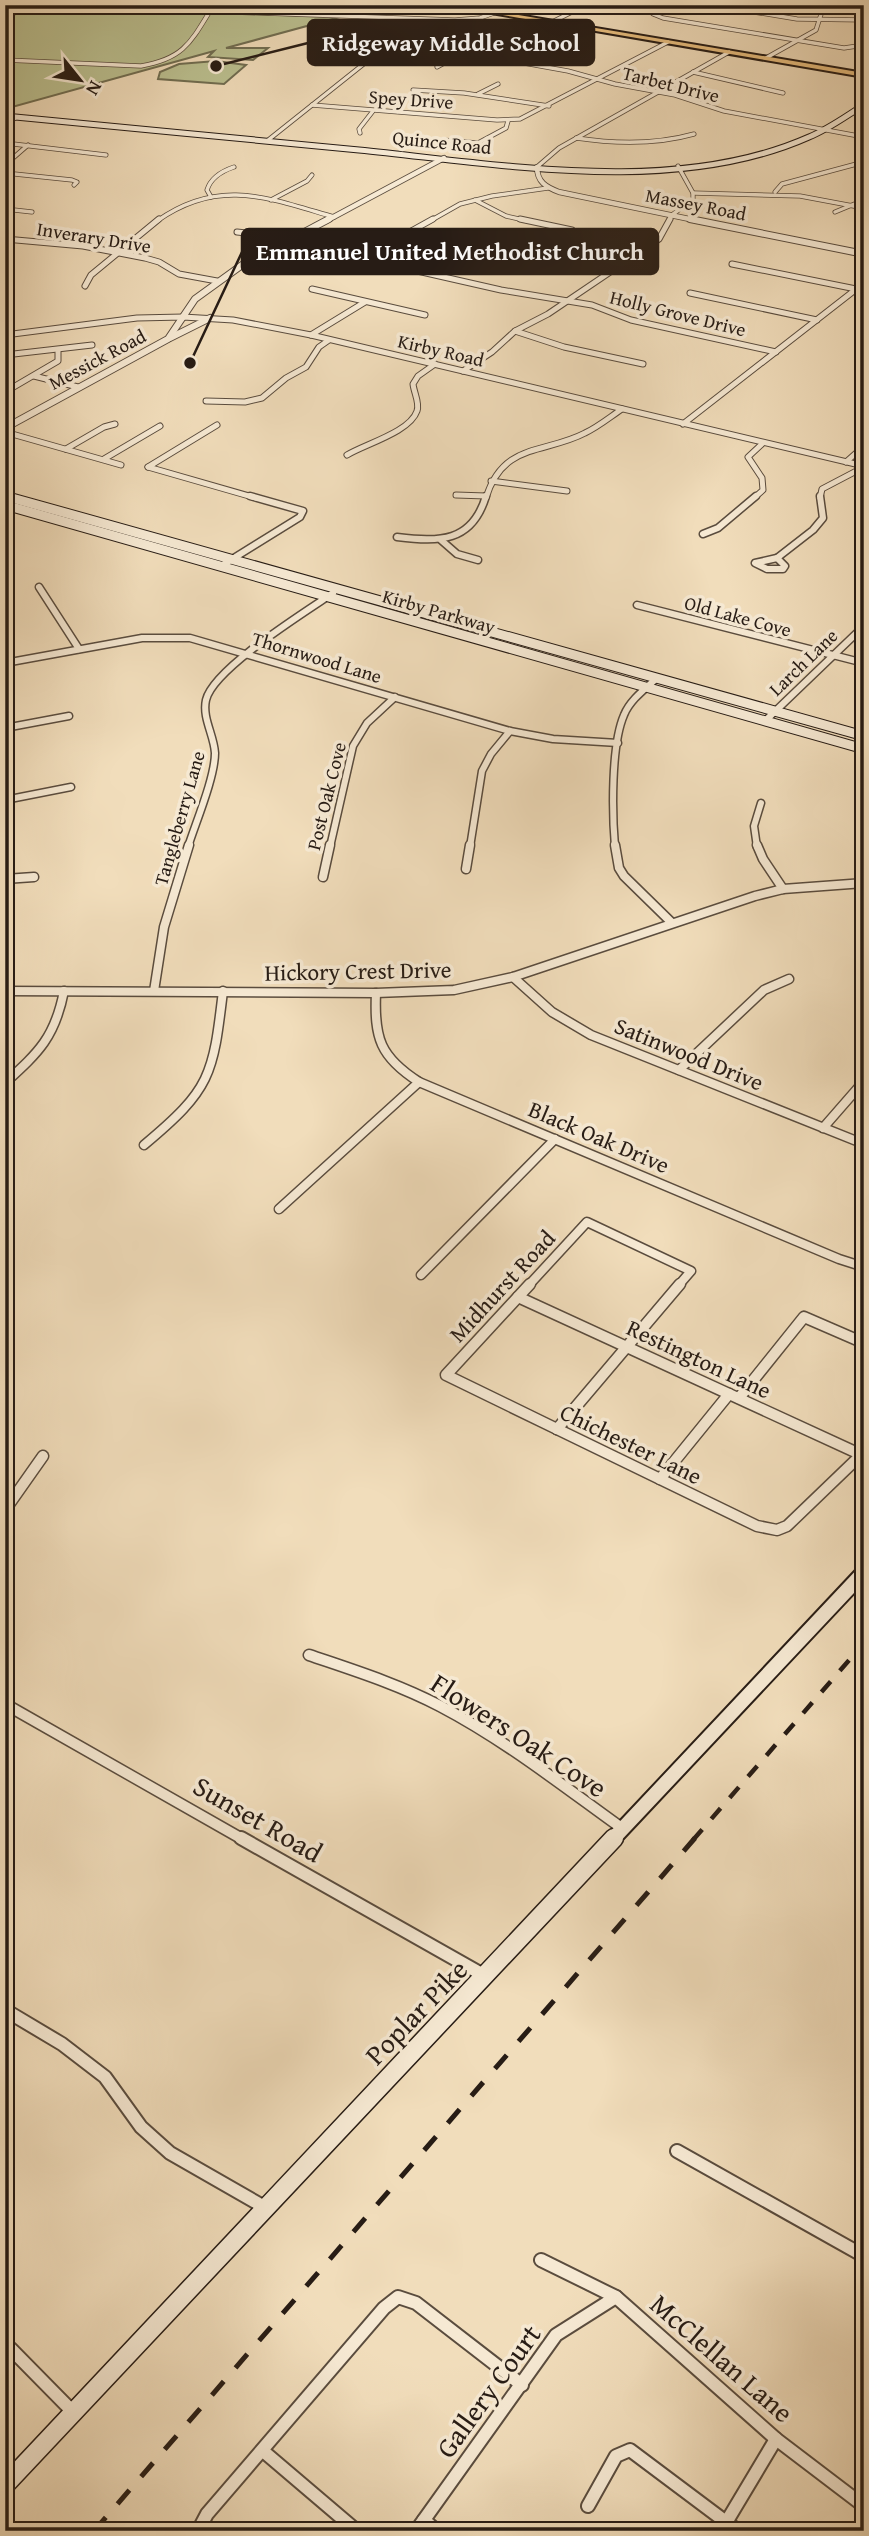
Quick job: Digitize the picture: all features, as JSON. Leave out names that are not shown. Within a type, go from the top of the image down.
[{"type":"main road","points":[[447,5],[863,74]]},
{"type":"main road","name":"Quince Road","points":[[5,116],[537,167],[609,170],[678,166],[758,154],[795,143],[824,130],[864,105]]},
{"type":"main road","name":"Kirby Parkway","points":[[5,496],[864,736]]},
{"type":"main road","name":"Kirby Parkway","points":[[5,505],[864,749]]},
{"type":"main road","name":"Poplar Pike","points":[[5,2486],[864,1572]]},
{"type":"street","points":[[5,23],[21,5]]},
{"type":"street","points":[[33,5],[462,20],[494,13]]},
{"type":"street","points":[[540,5],[575,11]]},
{"type":"street","points":[[552,22],[586,5]]},
{"type":"street","points":[[656,5],[653,12],[658,17],[848,48],[864,45]]},
{"type":"street","points":[[711,5],[821,21],[864,20]]},
{"type":"street","points":[[739,10],[747,5]]},
{"type":"street","points":[[766,58],[816,30],[823,8]]},
{"type":"street","points":[[5,61],[141,66],[160,64],[181,54],[210,11]]},
{"type":"street","points":[[267,141],[400,36]]},
{"type":"street","points":[[443,140],[478,143],[505,129],[508,121],[528,117],[668,42]]},
{"type":"street","name":"Tarbet Drive","points":[[389,44],[464,52],[568,71],[724,111],[864,137]]},
{"type":"street","points":[[437,67],[464,52]]},
{"type":"street","points":[[548,188],[537,178],[537,167],[550,154],[729,52]]},
{"type":"street","points":[[693,72],[783,93]]},
{"type":"street","points":[[477,94],[498,84]]},
{"type":"street","points":[[413,90],[477,94],[549,106]]},
{"type":"street","name":"Spey Drive","points":[[312,105],[508,121]]},
{"type":"street","points":[[360,133],[360,128],[373,111]]},
{"type":"street","points":[[5,124],[16,117]]},
{"type":"street","points":[[576,138],[626,143],[694,134]]},
{"type":"street","points":[[5,143],[106,155]]},
{"type":"street","points":[[5,165],[12,156],[28,145]]},
{"type":"street","name":"Messick Road","points":[[5,430],[75,388],[167,339],[195,299],[217,281],[444,158]]},
{"type":"street","points":[[775,192],[782,184],[864,162]]},
{"type":"street","points":[[463,371],[492,352],[516,331],[570,300],[659,239],[672,215],[693,198],[678,166]]},
{"type":"street","points":[[211,197],[207,190],[208,184],[224,171],[234,167]]},
{"type":"street","points":[[5,173],[77,181],[74,185]]},
{"type":"street","points":[[271,200],[307,181],[312,175]]},
{"type":"street","points":[[412,230],[455,206],[548,188]]},
{"type":"street","name":"Massey Road","points":[[548,188],[576,196],[864,254]]},
{"type":"street","points":[[693,194],[775,192],[864,208]]},
{"type":"street","points":[[85,286],[88,278],[179,206],[211,197],[244,196],[271,200],[334,217]]},
{"type":"street","points":[[475,200],[506,216],[572,230]]},
{"type":"street","points":[[835,212],[864,200]]},
{"type":"street","points":[[5,209],[32,212]]},
{"type":"street","points":[[412,230],[527,258]]},
{"type":"street","name":"Holly Grove Drive","points":[[412,230],[369,260],[506,291],[570,300],[626,318],[776,352]]},
{"type":"street","points":[[237,232],[295,238]]},
{"type":"street","name":"Inverary Drive","points":[[5,239],[57,243],[150,259],[179,274],[217,281]]},
{"type":"street","points":[[732,264],[856,289]]},
{"type":"street","points":[[683,424],[864,284]]},
{"type":"street","points":[[312,289],[425,315]]},
{"type":"street","points":[[691,293],[817,320]]},
{"type":"street","points":[[312,335],[365,302]]},
{"type":"street","points":[[167,339],[210,317]]},
{"type":"street","name":"Kirby Road","points":[[5,335],[137,318],[210,317],[312,335],[864,467]]},
{"type":"street","points":[[516,331],[564,346],[643,364]]},
{"type":"street","points":[[206,401],[245,402],[262,398],[286,378],[305,368],[318,347],[329,340]]},
{"type":"street","points":[[5,355],[92,345]]},
{"type":"street","points":[[5,392],[58,361],[58,350]]},
{"type":"street","points":[[347,454],[413,420],[418,410],[413,384],[418,376],[435,365]]},
{"type":"street","points":[[34,376],[75,388]]},
{"type":"street","points":[[28,380],[75,388]]},
{"type":"street","points":[[397,537],[419,541],[442,540],[461,534],[475,523],[483,510],[491,481],[505,465],[520,454],[541,445],[584,434],[622,409]]},
{"type":"street","points":[[66,449],[104,427],[115,424]]},
{"type":"street","points":[[217,425],[148,467],[303,511],[300,517],[221,566]]},
{"type":"street","points":[[104,459],[160,426]]},
{"type":"street","points":[[5,430],[121,466]]},
{"type":"street","points":[[704,534],[718,528],[763,490],[762,478],[748,457],[763,443]]},
{"type":"street","points":[[846,462],[864,446]]},
{"type":"street","points":[[777,558],[821,522],[824,514],[820,495],[822,489],[864,467]]},
{"type":"street","points":[[491,481],[567,491]]},
{"type":"street","points":[[456,495],[486,496]]},
{"type":"street","points":[[442,540],[457,554],[478,560]]},
{"type":"street","points":[[39,587],[79,649]]},
{"type":"street","name":"Tangleberry Lane","points":[[154,991],[166,919],[214,761],[215,746],[207,712],[207,696],[221,676],[337,590]]},
{"type":"street","name":"Old Lake Cove","points":[[637,605],[832,657],[864,663]]},
{"type":"street","name":"Larch Lane","points":[[765,721],[864,626]]},
{"type":"street","name":"Thornwood Lane","points":[[5,663],[142,638],[172,636],[201,639],[510,731],[553,739],[618,743]]},
{"type":"street","points":[[657,678],[624,714],[618,743],[613,842],[616,861],[633,886],[671,922]]},
{"type":"street","name":"Post Oak Cove","points":[[323,877],[352,746],[367,723],[395,697]]},
{"type":"street","points":[[5,729],[69,716]]},
{"type":"street","points":[[466,869],[482,771],[491,754],[510,731]]},
{"type":"street","points":[[5,800],[71,787]]},
{"type":"street","points":[[761,803],[753,819],[754,837],[766,866],[783,889]]},
{"type":"street","points":[[5,879],[34,877]]},
{"type":"street","name":"Hickory Crest Drive","points":[[5,991],[376,993],[454,990],[513,977],[671,922],[783,889],[864,883]]},
{"type":"street","name":"Satinwood Drive","points":[[513,977],[542,1005],[578,1028],[864,1144]]},
{"type":"street","points":[[679,1070],[755,997],[772,984],[789,979]]},
{"type":"street","points":[[6,1082],[52,1036],[59,1018],[64,991]]},
{"type":"street","points":[[145,1145],[187,1106],[204,1083],[215,1052],[223,991]]},
{"type":"street","name":"Black Oak Drive","points":[[376,993],[374,1023],[379,1044],[395,1064],[419,1082],[839,1259],[864,1267]]},
{"type":"street","points":[[279,1209],[419,1082]]},
{"type":"street","points":[[823,1128],[864,1082]]},
{"type":"street","points":[[421,1275],[555,1139]]},
{"type":"street","name":"Midhurst Road","points":[[446,1375],[587,1222],[691,1271],[627,1347]]},
{"type":"street","name":"Restington Lane","points":[[517,1297],[863,1454]]},
{"type":"street","points":[[739,1398],[804,1317],[864,1343]]},
{"type":"street","points":[[557,1429],[627,1347]]},
{"type":"street","name":"Chichester Lane","points":[[446,1375],[767,1530],[787,1526],[863,1454]]},
{"type":"street","points":[[660,1479],[729,1394]]},
{"type":"street","points":[[5,1510],[43,1456]]},
{"type":"street","name":"Flowers Oak Cove","points":[[309,1655],[390,1682],[440,1706],[483,1731],[623,1829]]},
{"type":"street","name":"Sunset Road","points":[[5,1704],[486,1977]]},
{"type":"street","points":[[5,2010],[62,2044],[105,2077],[141,2127],[170,2153],[266,2208]]},
{"type":"street","points":[[677,2151],[864,2256]]},
{"type":"street","name":"McClellan Lane","points":[[541,2260],[616,2297],[776,2439],[864,2506]]},
{"type":"street","points":[[199,2528],[384,2308],[398,2297],[416,2303],[522,2385]]},
{"type":"street","name":"Gallery Court","points":[[420,2525],[556,2335],[616,2297]]},
{"type":"street","points":[[10,2348],[74,2413]]},
{"type":"street","points":[[588,2506],[616,2456],[630,2450],[729,2528],[776,2439]]},
{"type":"street","points":[[263,2451],[357,2531]]},
{"type":"street","points":[[420,2525],[437,2531]]},
{"type":"green space","points":[[5,5],[340,17],[226,48],[268,48],[253,60],[208,57],[214,51],[5,109]]},
{"type":"green space","points":[[216,61],[246,65],[224,84],[158,79],[160,72],[179,64]]},
{"type":"railway","points":[[693,1840],[864,1643]]},
{"type":"railway","points":[[94,2531],[695,1838]]},
{"type":"place","name":"Ridgeway Middle School","points":[[216,66]]},
{"type":"place","name":"Emmanuel United Methodist Church","points":[[190,363]]}]
